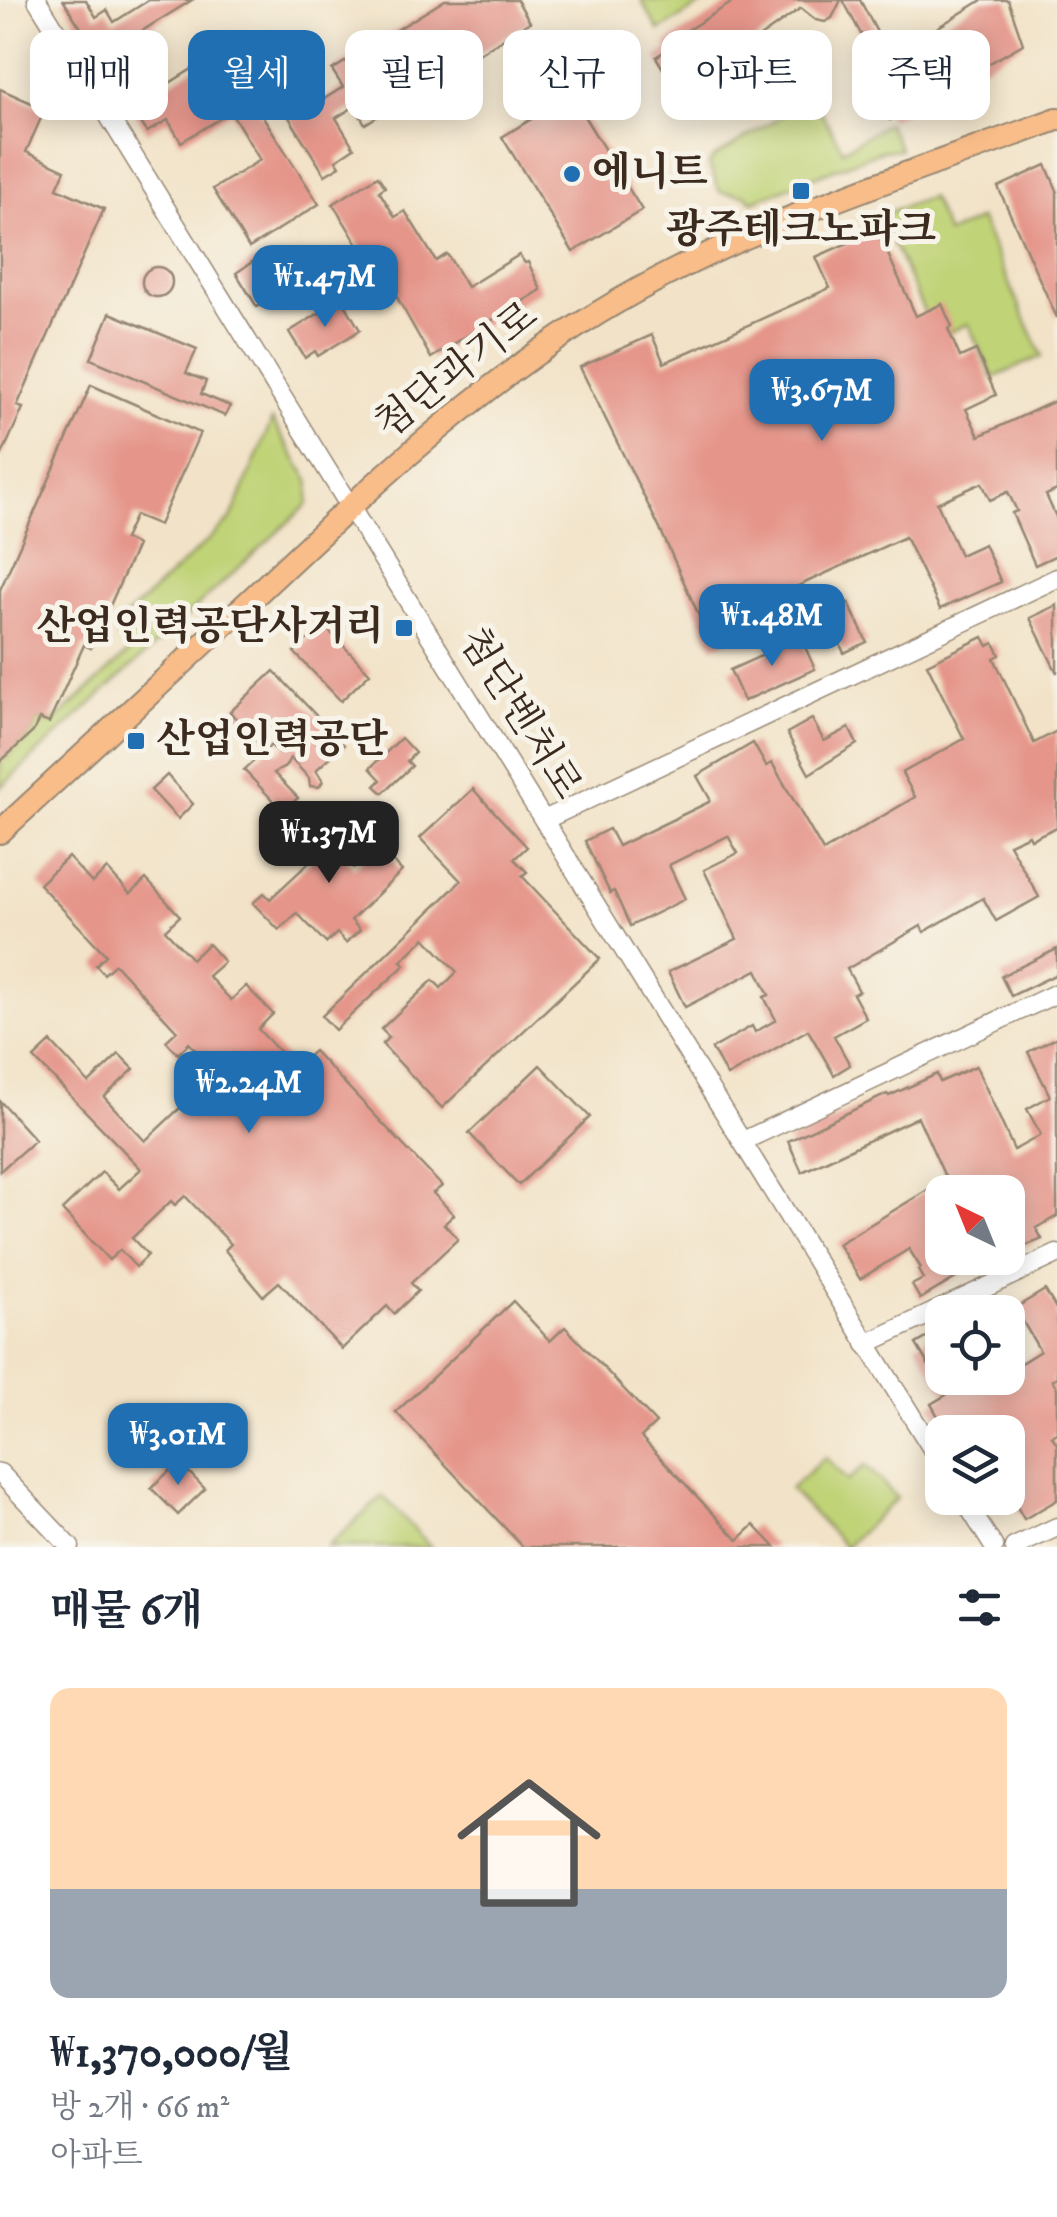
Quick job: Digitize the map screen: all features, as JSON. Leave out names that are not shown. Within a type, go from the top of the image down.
[{"type":"main road","name":"첨단과기로","points":[[0,832],[348,507],[486,390],[582,322],[688,264],[779,222],[1057,119]]},
{"type":"street","name":"첨단벤처로","points":[[37,0],[925,1438]]},
{"type":"street","points":[[544,820],[1057,578]]},
{"type":"street","points":[[743,1141],[1057,992]]},
{"type":"street","points":[[866,1344],[1057,1254]]},
{"type":"street","points":[[0,1472],[70,1547]]},
{"type":"street","points":[[974,1515],[994,1547]]},
{"type":"street","points":[[1014,1547],[1057,1527]]},
{"type":"green space","points":[[641,0],[709,0],[659,31]]},
{"type":"green space","points":[[775,120],[825,120],[843,150],[887,123],[900,149],[881,151],[753,201],[745,195],[720,192],[709,165],[712,159]]},
{"type":"green space","points":[[931,197],[947,234],[980,219],[1042,356],[993,378],[968,324],[936,338],[880,215]]},
{"type":"green space","points":[[272,420],[310,482],[308,504],[0,788],[0,756],[5,758],[33,732],[39,719],[49,723],[57,719],[129,652],[117,636],[121,621],[231,519]]},
{"type":"green space","points":[[825,1457],[848,1481],[865,1465],[897,1498],[845,1547],[790,1489]]},
{"type":"green space","points":[[383,1496],[431,1547],[327,1547]]},
{"type":"building","points":[[63,0],[86,0],[96,17],[107,10],[114,22],[149,0],[192,0],[143,30],[82,30]]},
{"type":"building","points":[[445,0],[517,0],[530,22],[517,30],[503,30],[503,39],[483,51],[483,30],[397,30]]},
{"type":"building","points":[[736,0],[841,0],[832,18],[825,22],[801,8],[770,30],[688,30]]},
{"type":"building","points":[[843,0],[860,0],[876,30],[859,30]]},
{"type":"building","points":[[982,0],[1008,0],[1023,44],[990,63],[990,30],[934,30]]},
{"type":"building","points":[[345,62],[345,112],[336,118],[354,148],[336,160],[340,166],[325,175],[291,120],[325,120],[325,98],[343,87],[332,70]]},
{"type":"building","points":[[188,72],[188,120],[218,120],[181,142],[168,120],[168,84]]},
{"type":"building","points":[[0,89],[30,102],[30,120],[40,120],[26,152],[65,170],[57,188],[104,209],[17,406],[23,408],[0,459]]},
{"type":"building","points":[[139,120],[168,120],[147,132]]},
{"type":"building","points":[[236,120],[265,120],[319,204],[249,248],[213,189],[260,160]]},
{"type":"building","name":"에니트","points":[[530,120],[586,120],[642,210],[573,252],[502,137]]},
{"type":"building","points":[[1046,165],[1057,190],[1057,318],[998,187]]},
{"type":"building","points":[[378,176],[385,187],[379,191],[395,217],[405,211],[436,261],[447,254],[467,287],[519,255],[528,262],[541,290],[431,358],[394,292],[389,295],[333,204]]},
{"type":"building","points":[[877,230],[916,316],[942,304],[960,357],[976,350],[996,395],[966,409],[979,436],[1057,400],[1057,490],[1046,495],[1057,519],[1057,555],[1035,565],[1012,513],[1017,511],[1008,492],[990,500],[982,483],[937,503],[960,555],[984,544],[1001,582],[940,609],[905,537],[752,607],[760,626],[713,647],[580,367],[652,335],[664,363],[830,288],[816,257]]},
{"type":"building","points":[[255,260],[277,295],[257,307],[236,273]]},
{"type":"building","points":[[157,267],[167,272],[172,282],[167,292],[157,297],[147,292],[142,282],[147,272]]},
{"type":"building","points":[[342,299],[360,330],[318,356],[315,351],[305,358],[289,332]]},
{"type":"building","points":[[110,313],[197,349],[186,373],[206,381],[201,394],[230,406],[225,416],[91,359]]},
{"type":"building","points":[[91,385],[200,433],[159,525],[135,515],[124,539],[137,545],[91,648],[84,645],[49,723],[39,719],[33,732],[0,762],[0,590]]},
{"type":"building","points":[[848,602],[867,642],[844,653],[825,612]]},
{"type":"building","points":[[1057,605],[1057,673],[1030,618]]},
{"type":"building","points":[[323,625],[370,673],[341,701],[294,652]]},
{"type":"building","points":[[983,637],[988,646],[994,643],[1000,655],[994,658],[1034,743],[1057,731],[1057,827],[1009,844],[1039,897],[996,921],[983,898],[924,932],[921,926],[847,969],[859,991],[853,994],[866,1018],[834,1036],[850,1065],[834,1075],[808,1030],[727,1076],[712,1049],[752,1026],[755,1032],[776,1020],[764,997],[769,995],[757,970],[685,1007],[668,972],[737,939],[704,870],[738,853],[728,836],[669,865],[685,899],[630,926],[585,841],[609,829],[618,846],[709,802],[697,776],[753,743],[766,766],[772,763],[823,851],[915,797],[902,773],[964,739],[927,664]]},
{"type":"building","points":[[801,638],[815,669],[744,701],[730,670]]},
{"type":"building","points":[[274,671],[344,745],[316,770],[323,781],[319,787],[310,786],[309,778],[290,758],[285,767],[274,773],[298,798],[283,811],[244,770],[271,745],[278,753],[297,735],[281,719],[257,741],[230,712]]},
{"type":"building","points":[[812,719],[824,741],[849,728],[857,744],[809,774],[787,733]]},
{"type":"building","points":[[401,738],[415,753],[407,761],[412,766],[383,793],[375,786],[381,780],[370,768]]},
{"type":"building","points":[[167,775],[193,804],[178,819],[151,790]]},
{"type":"building","points":[[473,789],[527,847],[514,859],[527,872],[522,876],[600,959],[442,1108],[382,1044],[389,1037],[381,1029],[433,980],[441,988],[457,972],[425,938],[401,961],[405,965],[335,1030],[322,1016],[461,881],[420,838]]},
{"type":"building","points":[[313,814],[335,834],[328,840],[354,868],[378,846],[402,871],[351,920],[360,930],[346,943],[337,933],[326,943],[297,913],[279,930],[253,903],[264,893],[270,899],[314,858],[292,835]]},
{"type":"building","points":[[68,857],[92,883],[107,869],[130,894],[146,879],[180,916],[165,930],[192,959],[208,944],[224,962],[208,976],[231,1000],[246,986],[273,1014],[258,1029],[295,1068],[314,1051],[442,1186],[433,1193],[454,1215],[444,1224],[458,1239],[411,1283],[418,1291],[394,1314],[387,1306],[342,1349],[279,1282],[263,1296],[225,1250],[231,1244],[185,1196],[175,1205],[171,1201],[132,1238],[148,1255],[136,1267],[120,1250],[109,1260],[62,1210],[102,1172],[119,1189],[141,1169],[34,1058],[51,1042],[89,1083],[119,1054],[134,1069],[104,1097],[145,1141],[217,1073],[189,1043],[178,1054],[166,1041],[177,1031],[115,964],[104,974],[96,965],[106,955],[39,884]]},
{"type":"building","points":[[1057,949],[1057,974],[1011,996],[1001,976]]},
{"type":"building","points":[[1057,1037],[1057,1216],[1036,1228],[1042,1239],[1025,1246],[1025,1175],[944,1175],[918,1117],[802,1172],[788,1141],[937,1074],[940,1082],[976,1066],[1014,1150],[1041,1135],[1027,1109],[1050,1096],[1028,1052]]},
{"type":"building","points":[[540,1065],[590,1117],[519,1185],[469,1133]]},
{"type":"building","points":[[0,1101],[35,1140],[0,1171]]},
{"type":"building","points":[[925,1192],[925,1275],[961,1275],[920,1299],[912,1285],[923,1279],[918,1270],[921,1268],[909,1249],[860,1279],[838,1244]]},
{"type":"building","points":[[1045,1290],[1057,1310],[1057,1377],[1052,1380],[1057,1388],[1057,1433],[1052,1436],[1057,1444],[1057,1500],[1024,1519],[1025,1415],[937,1415],[931,1404],[946,1395],[1025,1395],[1025,1360],[1040,1351],[1025,1325],[1025,1302]]},
{"type":"building","points":[[513,1301],[550,1341],[565,1327],[656,1423],[641,1437],[738,1540],[754,1525],[775,1547],[523,1547],[396,1412]]},
{"type":"building","points":[[925,1339],[925,1359],[916,1344]]},
{"type":"building","points":[[179,1462],[205,1489],[178,1515],[151,1488]]},
{"type":"place","name":"에니트","points":[[572,174]]},
{"type":"place","name":"광주테크노파크","points":[[801,191]]},
{"type":"place","name":"산업인력공단사거리","points":[[404,628]]},
{"type":"place","name":"산업인력공단","points":[[136,741]]}]
